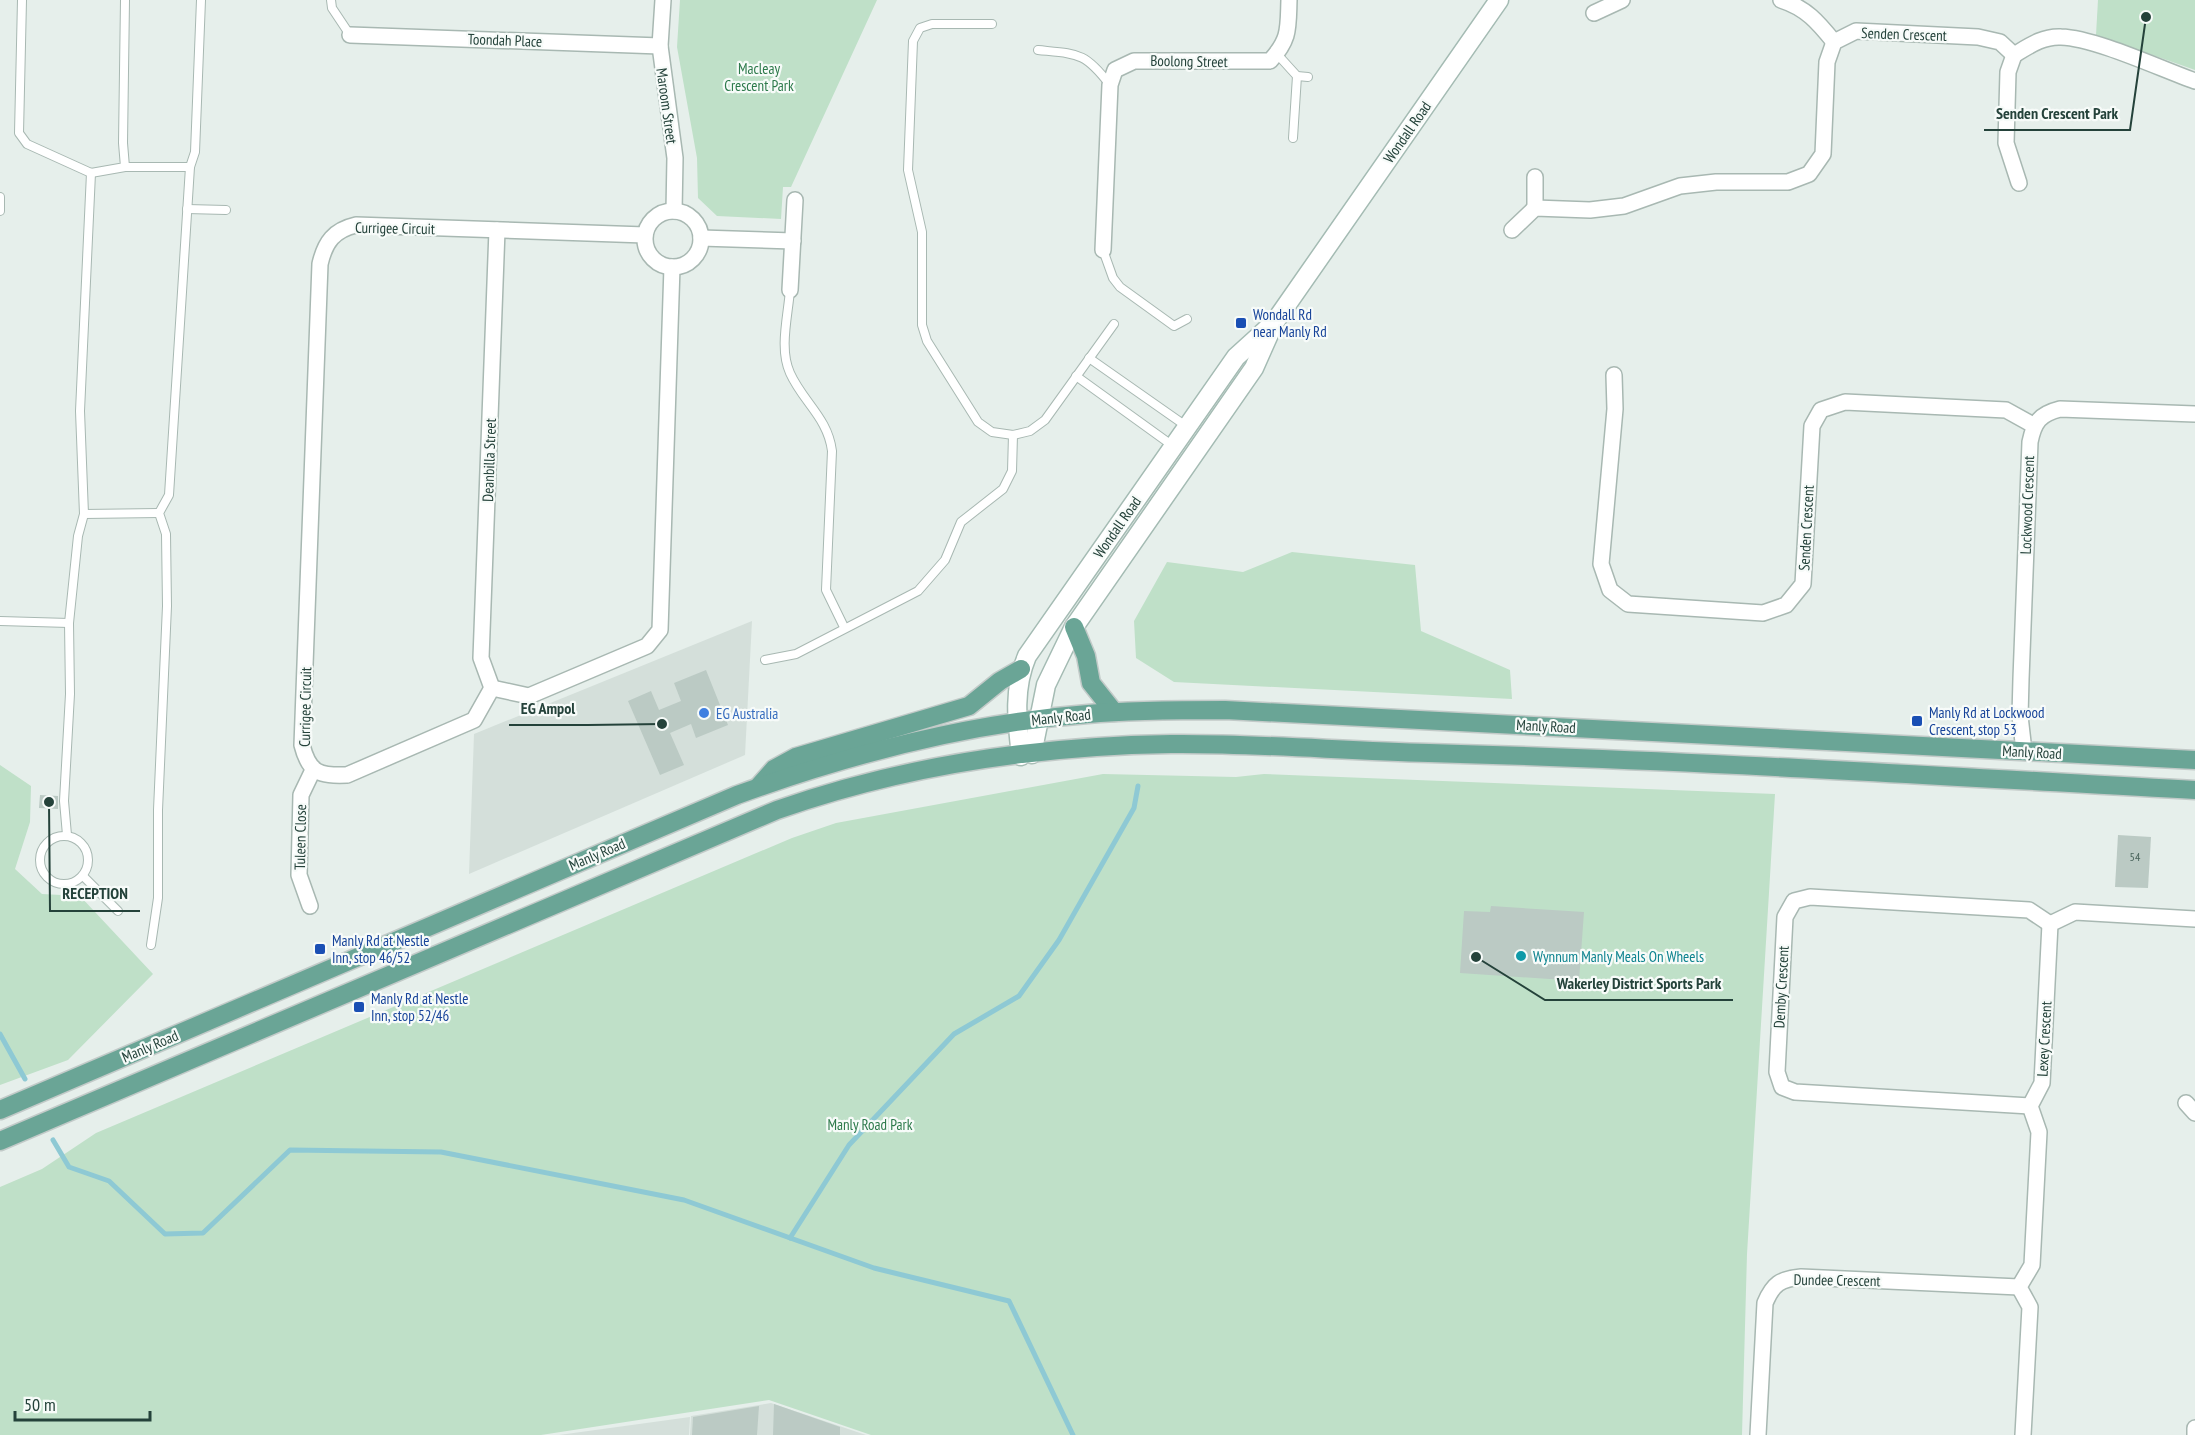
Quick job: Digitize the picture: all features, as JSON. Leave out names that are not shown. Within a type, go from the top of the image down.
[{"type":"main road","name":"Wondall Road","points":[[1027,755],[1049,677],[1074,627],[1254,368],[1274,323],[1498,0]]},
{"type":"main road","name":"Wondall Road","points":[[1027,755],[1017,722],[1016,696],[1021,669],[1034,643],[1236,357],[1274,323]]},
{"type":"main road","points":[[1074,627],[1086,656],[1091,683],[1114,712]]},
{"type":"main road","points":[[758,788],[774,769],[796,757],[969,706],[1000,681],[1021,669]]},
{"type":"main road","name":"Manly Road","points":[[0,1110],[559,870],[758,788],[912,742],[1017,722],[1114,712],[1224,710],[2195,760]]},
{"type":"main road","name":"Manly Road","points":[[0,1141],[777,810],[869,782],[1027,755],[1129,746],[1230,745],[1649,760],[2195,790]]},
{"type":"street","name":"Maroom Street","points":[[663,0],[660,46],[675,158],[675,211]]},
{"type":"street","points":[[1277,54],[1287,37],[1289,0]]},
{"type":"street","points":[[1594,13],[1622,0]]},
{"type":"street","points":[[1512,230],[1535,208],[1601,209],[1624,206],[1680,186],[1716,182],[1788,182],[1809,174],[1823,154],[1827,62],[1834,42],[1816,20],[1799,6],[1781,0]]},
{"type":"street","name":"Senden Crescent","points":[[1834,42],[1856,31],[1978,37],[2000,42],[2014,55]]},
{"type":"street","name":"Toondah Place","points":[[350,35],[660,46]]},
{"type":"street","points":[[2019,183],[2006,143],[2008,72],[2014,55],[2035,41],[2061,36],[2091,43],[2195,81]]},
{"type":"street","name":"Boolong Street","points":[[1110,85],[1115,69],[1134,61],[1270,61],[1277,54]]},
{"type":"street","points":[[1103,250],[1110,85]]},
{"type":"street","points":[[1535,177],[1535,208]]},
{"type":"street","points":[[790,290],[795,200]]},
{"type":"street","points":[[675,211],[690,218],[697,225],[701,238],[700,247],[693,259],[685,264],[672,267],[662,265],[650,256],[645,236],[655,217],[675,211]]},
{"type":"street","name":"Currigee Circuit","points":[[313,770],[306,761],[303,745],[320,264],[323,250],[330,238],[343,228],[356,225],[645,236]]},
{"type":"street","name":"Deanbilla Street","points":[[492,688],[481,658],[497,230]]},
{"type":"street","points":[[701,238],[792,241]]},
{"type":"street","points":[[313,770],[329,776],[347,775],[474,720],[492,688],[529,696],[647,646],[660,630],[672,267]]},
{"type":"street","name":"Senden Crescent","points":[[1614,375],[1615,409],[1601,564],[1610,590],[1628,604],[1763,613],[1786,605],[1803,584],[1812,426],[1821,410],[1845,402],[2006,410],[2033,425]]},
{"type":"street","points":[[2033,425],[2044,413],[2060,409],[2195,414]]},
{"type":"street","name":"Lockwood Crescent","points":[[2024,751],[2020,698],[2030,442],[2033,425]]},
{"type":"street","name":"Tuleen Close","points":[[310,906],[299,875],[301,795],[313,770]]},
{"type":"street","name":"Demby Crescent","points":[[2030,1106],[1795,1092],[1782,1088],[1777,1072],[1785,917],[1794,901],[1809,897],[2029,910],[2050,924]]},
{"type":"street","points":[[2050,924],[2075,912],[2195,919]]},
{"type":"street","name":"Lexey Crescent","points":[[2030,1106],[2042,1083],[2050,924]]},
{"type":"street","points":[[2023,1435],[2030,1307],[2019,1287],[2032,1265],[2039,1131],[2030,1106]]},
{"type":"street","name":"Dundee Crescent","points":[[1758,1435],[1765,1303],[1771,1288],[1782,1279],[1801,1277],[2019,1287]]},
{"type":"street","points":[[2195,1428],[2195,1435]]},
{"type":"lane","points":[[22,0],[19,133],[27,144],[91,173],[125,167],[190,167]]},
{"type":"lane","points":[[125,0],[123,143],[125,167]]},
{"type":"lane","points":[[151,945],[158,898],[158,810],[167,606],[166,534],[159,513],[169,495],[186,209],[190,167],[195,152],[201,0]]},
{"type":"lane","points":[[331,0],[332,8],[350,35]]},
{"type":"lane","points":[[992,24],[932,24],[920,28],[913,41],[908,170],[922,232],[922,325],[927,341],[978,422],[992,432],[1013,435],[1030,431],[1045,420],[1114,324]]},
{"type":"lane","points":[[1038,50],[1078,54],[1094,64],[1110,85]]},
{"type":"lane","points":[[1277,54],[1298,76],[1308,77]]},
{"type":"lane","points":[[1293,138],[1298,76]]},
{"type":"lane","points":[[67,835],[64,801],[70,694],[69,623],[78,536],[84,514],[80,411],[91,173]]},
{"type":"lane","points":[[0,197],[0,211]]},
{"type":"lane","points":[[186,209],[226,210]]},
{"type":"lane","points":[[1103,250],[1113,278],[1120,287],[1174,326],[1187,319]]},
{"type":"lane","points":[[790,290],[784,353],[790,373],[830,433],[832,451],[826,590],[844,627]]},
{"type":"lane","points":[[1089,358],[1187,427]]},
{"type":"lane","points":[[1076,376],[1173,446]]},
{"type":"lane","points":[[765,660],[796,654],[844,627],[918,591],[932,578],[945,560],[961,522],[1003,489],[1012,471],[1013,435]]},
{"type":"lane","points":[[84,514],[159,513]]},
{"type":"lane","points":[[0,621],[69,623]]},
{"type":"lane","points":[[67,835],[75,837],[86,847],[89,862],[83,876],[68,884],[60,884],[46,876],[41,868],[40,860],[45,844],[51,839],[67,835]]},
{"type":"lane","points":[[83,876],[118,911]]},
{"type":"shaded area","points":[[752,621],[745,755],[469,874],[474,734]]},
{"type":"shaded area","points":[[771,1403],[866,1435],[690,1435],[691,1416]]},
{"type":"shaded area","points":[[690,1417],[689,1435],[559,1435]]},
{"type":"green space","name":"Macleay Crescent Park","points":[[680,0],[877,0],[791,187],[783,187],[781,219],[717,216],[698,198],[697,158],[677,47]]},
{"type":"green space","points":[[2098,0],[2195,0],[2195,70],[2096,35]]},
{"type":"green space","points":[[1292,552],[1415,565],[1421,631],[1510,670],[1512,699],[1174,682],[1136,658],[1134,621],[1167,562],[1243,572]]},
{"type":"green space","points":[[0,765],[31,786],[30,822],[15,869],[42,894],[80,896],[153,974],[68,1060],[0,1085]]},
{"type":"green space","name":"Manly Road Park","points":[[1103,774],[1236,777],[1264,774],[1775,794],[1747,1254],[1742,1435],[871,1435],[769,1400],[541,1435],[0,1435],[0,1187],[42,1169],[96,1133],[792,838],[836,823]]},
{"type":"building","points":[[706,670],[728,725],[696,738],[691,724],[670,733],[684,765],[660,775],[628,701],[651,691],[659,710],[681,701],[674,683]]},
{"type":"building","points":[[40,795],[58,796],[58,809],[39,808]]},
{"type":"building","points":[[2118,835],[2151,837],[2148,888],[2115,887]]},
{"type":"building","name":"Wynnum Manly Meals On Wheels","points":[[1491,906],[1584,912],[1579,981],[1460,973],[1464,911],[1490,912]]},
{"type":"building","points":[[774,1404],[840,1427],[840,1435],[773,1435]]},
{"type":"building","points":[[759,1406],[757,1435],[692,1435],[693,1417]]},
{"type":"waterway","points":[[790,1238],[849,1145],[954,1034],[1019,996],[1059,940],[1134,808],[1138,786]]},
{"type":"waterway","points":[[0,1034],[25,1079]]},
{"type":"waterway","points":[[53,1140],[69,1167],[109,1181],[165,1234],[203,1233],[290,1150],[441,1152],[684,1200],[874,1268],[1009,1301],[1073,1435]]},
{"type":"place","name":"Senden Crescent Park","points":[[2146,17]]},
{"type":"place","name":"Wondall Rd near Manly Rd","points":[[1241,323]]},
{"type":"place","name":"EG Australia","points":[[704,713]]},
{"type":"place","name":"Manly Rd at Lockwood Crescent, stop 53","points":[[1917,721]]},
{"type":"place","name":"EG Ampol","points":[[662,724]]},
{"type":"place","name":"RECEPTION","points":[[49,802]]},
{"type":"place","name":"Manly Rd at Nestle Inn, stop 46/52","points":[[320,949]]},
{"type":"place","name":"Wynnum Manly Meals On Wheels","points":[[1521,956]]},
{"type":"place","name":"Wakerley District Sports Park","points":[[1476,957]]},
{"type":"place","name":"Manly Rd at Nestle Inn, stop 52/46","points":[[359,1007]]}]
